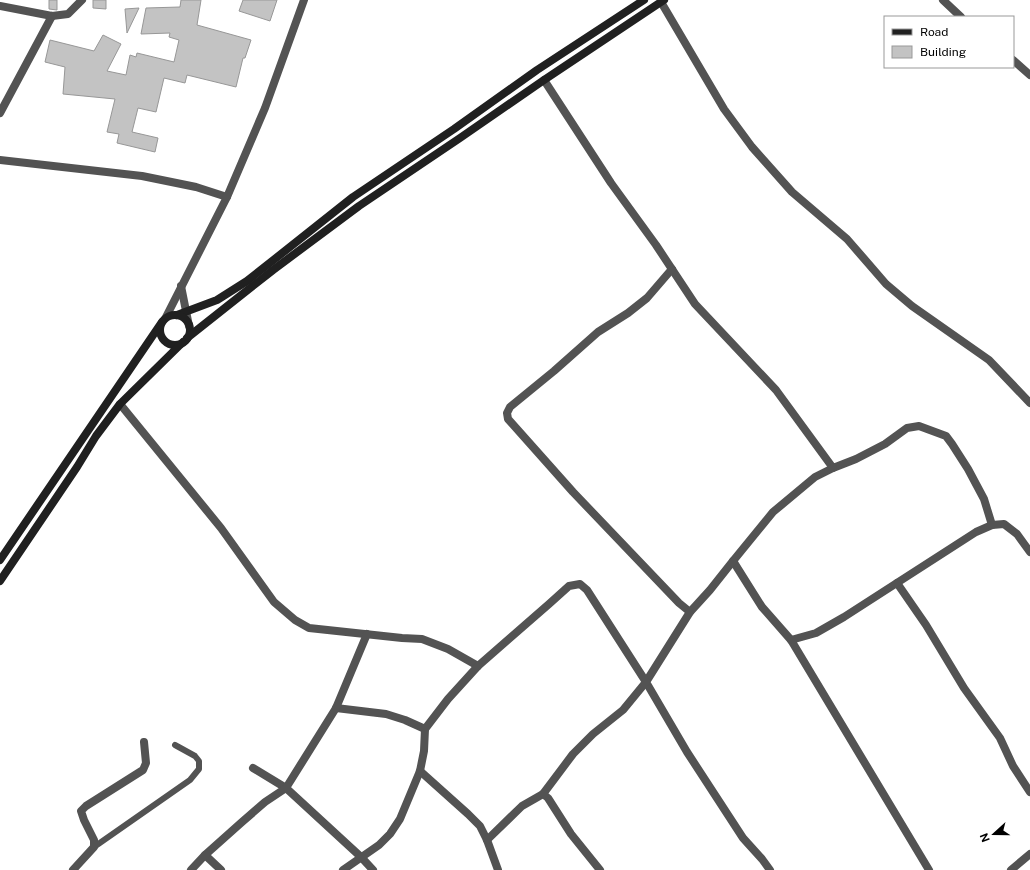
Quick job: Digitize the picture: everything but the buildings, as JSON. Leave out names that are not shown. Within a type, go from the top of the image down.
[{"type":"main road","points":[[177,315],[217,300],[247,281],[353,197],[538,70],[644,0]]},
{"type":"main road","points":[[0,580],[77,467],[96,436],[120,404],[185,340],[273,270],[359,206],[662,1]]},
{"type":"main road","points":[[0,560],[164,320],[171,315],[177,315],[187,321],[189,332],[185,340],[178,344],[167,342],[163,338],[160,327],[164,320]]},
{"type":"street","points":[[0,6],[52,16],[68,14],[82,0]]},
{"type":"street","points":[[164,320],[227,197],[265,108],[304,0]]},
{"type":"street","points":[[943,0],[959,16]]},
{"type":"street","points":[[662,1],[724,109],[752,147],[792,192],[847,239],[886,284],[912,306],[989,360],[1030,403]]},
{"type":"street","points":[[0,113],[52,16]]},
{"type":"street","points":[[1014,61],[1030,75]]},
{"type":"street","points":[[544,80],[611,183],[656,245],[695,304],[776,390],[833,468]]},
{"type":"street","points":[[0,160],[142,176],[196,187],[227,197]]},
{"type":"street","points":[[672,269],[647,298],[628,314],[598,332],[510,407],[507,413],[508,419],[573,492],[679,603],[690,612]]},
{"type":"street","points":[[181,286],[189,326]]},
{"type":"street","points":[[120,404],[221,528],[274,602],[295,620],[309,628],[422,639],[448,649],[478,666]]},
{"type":"street","points":[[487,840],[522,806],[543,794],[573,754],[593,734],[623,710],[646,682],[690,612],[710,590],[733,560],[773,512],[816,477],[885,444],[907,428],[919,426],[946,436],[952,444],[968,469],[984,499],[992,525]]},
{"type":"street","points":[[791,640],[816,633],[976,532],[992,525],[1004,524],[1017,534],[1030,552]]},
{"type":"street","points":[[733,560],[762,607],[791,640],[929,870]]},
{"type":"street","points":[[897,582],[926,625],[964,688],[1000,738],[1013,766],[1030,792]]},
{"type":"street","points":[[343,870],[379,845],[390,834],[400,819],[420,771],[424,751],[425,729],[448,699],[478,666],[569,586],[580,584],[587,590],[646,682],[687,752],[743,838],[762,858],[770,870]]},
{"type":"street","points":[[190,870],[265,802],[286,788],[336,708],[367,634]]},
{"type":"street","points":[[336,708],[386,714],[405,720],[425,729]]},
{"type":"street","points":[[73,870],[94,847],[94,840],[81,811],[86,806],[143,770],[146,763],[144,742]]},
{"type":"street","points":[[253,768],[286,788],[361,857],[373,870]]},
{"type":"street","points":[[420,771],[480,826],[498,870]]},
{"type":"street","points":[[543,794],[548,798],[571,834],[600,870]]},
{"type":"street","points":[[1011,870],[1030,854]]},
{"type":"street","points":[[205,855],[221,870]]},
{"type":"lane","points":[[94,847],[190,780],[199,769],[200,761],[195,756],[176,746]]}]
